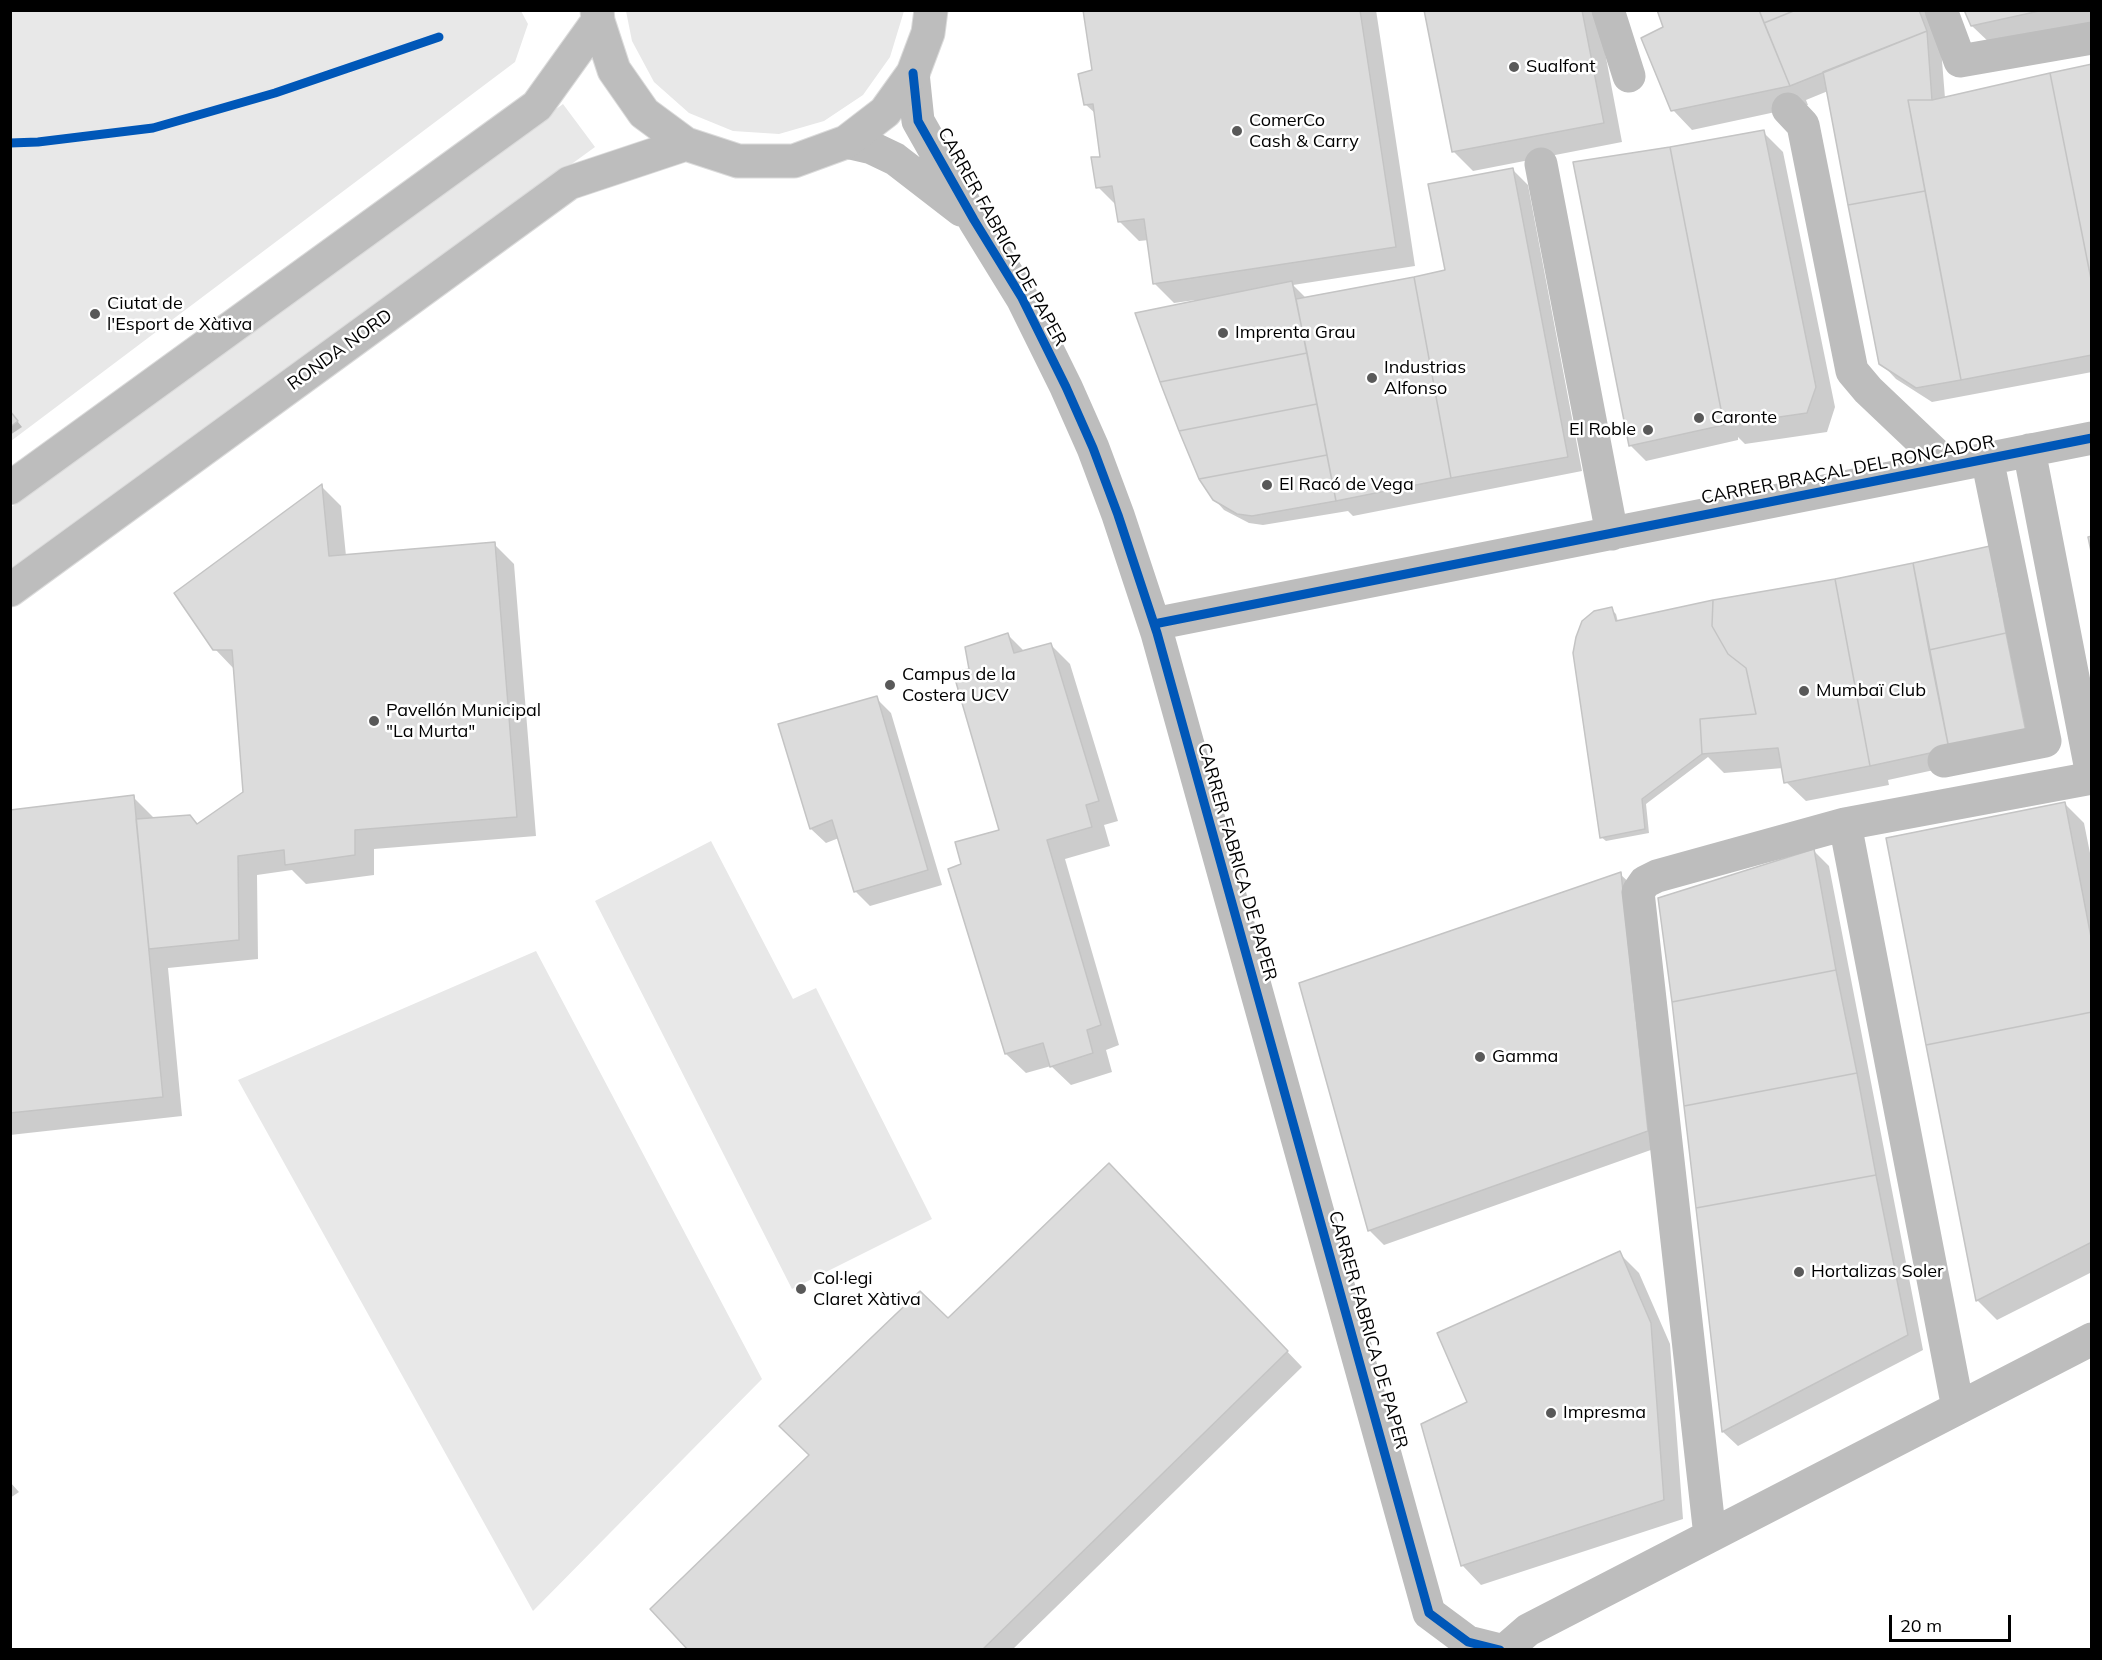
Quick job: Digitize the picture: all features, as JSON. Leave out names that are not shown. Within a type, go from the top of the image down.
[{"type":"street","points":[[597,16],[614,70],[644,113],[686,144],[738,161],[794,161],[846,142],[885,112],[913,74],[928,33],[931,10]]},
{"type":"street","points":[[1608,10],[1629,76]]},
{"type":"street","points":[[1941,10],[1960,61],[2091,38]]},
{"type":"street","points":[[10,488],[537,106],[597,16]]},
{"type":"street","name":"CARRER FABRICA DE PAPER","points":[[913,74],[918,121],[974,220],[1022,298],[1084,427],[1118,516],[1154,624],[1429,1613],[1468,1642],[1500,1650]]},
{"type":"street","points":[[1788,109],[1803,125],[1852,371],[1868,390],[1948,466]]},
{"type":"street","name":"CARRER FABRICA DE PAPER","points":[[846,142],[872,148],[895,159],[974,220]]},
{"type":"street","name":"RONDA NORD","points":[[10,590],[569,183],[686,144]]},
{"type":"street","points":[[1541,164],[1612,534]]},
{"type":"street","name":"CARRER BRAÇAL DEL RONCADOR","points":[[1154,624],[2091,438]]},
{"type":"street","points":[[1710,1536],[1638,892],[1645,882],[1657,876],[1845,824],[2091,776],[2029,450]]},
{"type":"street","points":[[1944,761],[2044,741],[1987,458]]},
{"type":"street","points":[[1845,824],[1958,1408]]},
{"type":"street","points":[[1505,1650],[1528,1630],[2091,1339]]},
{"type":"shaded area","name":"Ciutat de l'Esport de Xàtiva","points":[[11,11],[521,11],[528,24],[515,62],[11,441]]},
{"type":"shaded area","points":[[626,11],[904,11],[890,57],[863,95],[824,121],[779,134],[733,131],[689,113],[654,82],[632,41]]},
{"type":"shaded area","points":[[563,104],[595,147],[11,572],[10,508]]},
{"type":"shaded area","points":[[711,841],[793,999],[816,988],[932,1219],[792,1289],[595,901]]},
{"type":"shaded area","points":[[536,951],[762,1379],[533,1611],[238,1080]]},
{"type":"building","name":"ComerCo Cash & Carry","points":[[1083,10],[1360,10],[1396,247],[1153,284],[1144,219],[1118,222],[1112,186],[1096,188],[1091,157],[1100,157],[1093,104],[1084,105],[1078,74],[1092,70]]},
{"type":"building","name":"Sualfont","points":[[1424,10],[1582,10],[1604,123],[1452,152]]},
{"type":"building","points":[[1657,10],[1759,10],[1790,86],[1671,111],[1641,38],[1663,27]]},
{"type":"building","points":[[1759,10],[1796,10],[1764,23]]},
{"type":"building","points":[[1796,10],[1919,10],[1927,31],[1790,86],[1764,23]]},
{"type":"building","points":[[1964,10],[2044,10],[1971,26]]},
{"type":"building","points":[[1927,31],[1932,100],[1908,100],[1925,191],[1848,205],[1823,72]]},
{"type":"building","points":[[2092,64],[2092,284],[2050,73]]},
{"type":"building","points":[[2050,73],[2092,284],[2092,355],[1961,380],[1908,100],[1932,100]]},
{"type":"building","points":[[1764,130],[1816,387],[1807,413],[1724,425],[1670,147]]},
{"type":"building","points":[[1670,147],[1724,425],[1629,446],[1573,162]]},
{"type":"building","points":[[1513,168],[1568,457],[1451,478],[1414,277],[1445,270],[1428,184]]},
{"type":"building","points":[[1925,191],[1961,380],[1916,388],[1879,364],[1848,205]]},
{"type":"building","name":"Industrias Alfonso","points":[[1414,277],[1451,478],[1336,501],[1296,299]]},
{"type":"building","name":"Imprenta Grau","points":[[1292,281],[1307,353],[1160,382],[1135,313]]},
{"type":"building","points":[[1307,353],[1317,404],[1179,431],[1160,382]]},
{"type":"building","points":[[1317,404],[1327,455],[1199,479],[1179,431]]},
{"type":"building","points":[[10,411],[18,421],[10,427]]},
{"type":"building","name":"El Racó de Vega","points":[[1327,455],[1336,501],[1252,516],[1237,514],[1213,500],[1199,479]]},
{"type":"building","name":"Pavellón Municipal \"La Murta\"","points":[[322,484],[329,556],[495,542],[517,817],[355,830],[355,855],[285,865],[284,850],[238,856],[239,940],[149,949],[136,819],[190,815],[197,824],[243,792],[232,650],[213,650],[174,593]]},
{"type":"building","points":[[2092,536],[2092,556],[2088,537]]},
{"type":"building","points":[[1990,546],[2006,633],[1929,650],[1913,563]]},
{"type":"building","points":[[1913,563],[1949,749],[1870,766],[1835,579]]},
{"type":"building","name":"Mumbaï Club","points":[[1835,579],[1870,766],[1784,783],[1778,748],[1702,754],[1700,719],[1756,714],[1746,668],[1728,654],[1712,626],[1713,600]]},
{"type":"building","points":[[1713,600],[1712,626],[1728,654],[1746,668],[1756,714],[1700,719],[1702,754],[1642,799],[1645,829],[1600,838],[1573,653],[1582,621],[1594,611],[1612,607],[1616,621]]},
{"type":"building","points":[[1008,633],[1014,653],[1051,643],[1099,801],[1086,805],[1092,827],[1047,840],[1101,1025],[1087,1030],[1093,1053],[1050,1067],[1043,1043],[1005,1054],[948,869],[961,864],[955,842],[999,830],[953,672],[969,669],[965,647]]},
{"type":"building","points":[[2006,633],[2026,732],[1949,749],[1929,650]]},
{"type":"building","points":[[877,696],[928,870],[854,892],[832,820],[810,829],[778,724]]},
{"type":"building","points":[[134,795],[163,1097],[10,1113],[10,810]]},
{"type":"building","points":[[2065,802],[2092,942],[2092,1012],[1926,1045],[1886,838]]},
{"type":"building","points":[[1814,849],[1836,970],[1672,1002],[1658,898]]},
{"type":"building","name":"Gamma","points":[[1621,872],[1648,1131],[1368,1231],[1299,983]]},
{"type":"building","points":[[1836,970],[1857,1073],[1684,1106],[1672,1002]]},
{"type":"building","points":[[2092,1012],[2092,1242],[1976,1301],[1926,1045]]},
{"type":"building","points":[[1857,1073],[1876,1175],[1696,1208],[1684,1106]]},
{"type":"building","points":[[1109,1163],[1288,1351],[982,1650],[688,1650],[650,1609],[809,1455],[779,1426],[920,1291],[948,1318]]},
{"type":"building","name":"Hortalizas Soler","points":[[1876,1175],[1908,1335],[1722,1432],[1696,1208]]},
{"type":"building","name":"Impresma","points":[[1620,1251],[1651,1323],[1664,1500],[1461,1566],[1421,1424],[1467,1402],[1437,1333]]},
{"type":"cycle path","points":[[10,143],[38,142],[153,128],[275,93],[439,37]]},
{"type":"cycle path","points":[[913,73],[918,121],[974,220],[1022,298],[1093,448],[1118,515],[1157,633],[1429,1613],[1468,1642],[1500,1650]]},
{"type":"cycle path","points":[[1154,624],[2092,438]]},
{"type":"place","name":"Sualfont","points":[[1514,67]]},
{"type":"place","name":"ComerCo Cash & Carry","points":[[1237,131]]},
{"type":"place","name":"Ciutat de l'Esport de Xàtiva","points":[[95,314]]},
{"type":"place","name":"Imprenta Grau","points":[[1223,333]]},
{"type":"place","name":"Industrias Alfonso","points":[[1372,378]]},
{"type":"place","name":"Caronte","points":[[1699,418]]},
{"type":"place","name":"El Roble","points":[[1648,430]]},
{"type":"place","name":"El Racó de Vega","points":[[1267,485]]},
{"type":"place","name":"Campus de la Costera UCV","points":[[890,685]]},
{"type":"place","name":"Mumbaï Club","points":[[1804,691]]},
{"type":"place","name":"Pavellón Municipal \"La Murta\"","points":[[374,721]]},
{"type":"place","name":"Gamma","points":[[1480,1057]]},
{"type":"place","name":"Hortalizas Soler","points":[[1799,1272]]},
{"type":"place","name":"Col·legi Claret Xàtiva","points":[[801,1289]]},
{"type":"place","name":"Impresma","points":[[1551,1413]]}]
